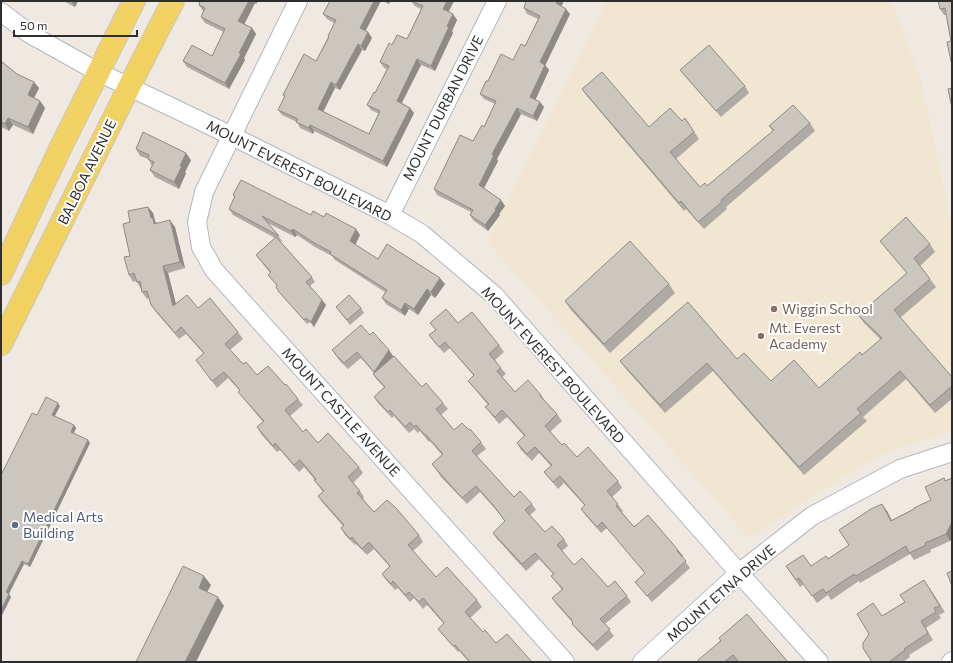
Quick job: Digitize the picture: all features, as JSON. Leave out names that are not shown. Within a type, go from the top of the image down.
[{"type":"main road","points":[[1,274],[59,151],[134,1]]},
{"type":"main road","name":"BALBOA AVENUE","points":[[1,344],[173,1]]},
{"type":"street","name":"MOUNT CASTLE AVENUE","points":[[298,1],[204,192],[197,222],[201,247],[214,270],[565,662]]},
{"type":"street","name":"MOUNT DURBAN DRIVE","points":[[390,215],[497,1]]},
{"type":"street","name":"MOUNT EVEREST BOULEVARD","points":[[1,12],[30,34],[98,72],[232,136],[390,215],[422,234],[494,295],[818,662]]},
{"type":"street","name":"MOUNT ETNA DRIVE","points":[[642,662],[739,574],[812,516],[900,469],[952,452]]},
{"type":"shaded area","name":"Mt. Everest Academy","points":[[607,1],[892,1],[921,81],[952,224],[952,431],[882,454],[821,491],[749,538],[487,241]]},
{"type":"building","points":[[200,1],[249,1],[238,21],[252,28],[239,53],[241,54],[225,83],[183,61],[192,45],[212,56],[225,29],[201,17],[205,8],[199,5]]},
{"type":"building","points":[[330,1],[374,1],[360,28],[368,32],[361,46],[358,44],[336,85],[331,82],[318,109],[369,134],[380,111],[367,105],[389,66],[380,62],[389,43],[392,45],[397,35],[407,39],[423,6],[412,1],[447,1],[443,9],[453,14],[447,26],[449,27],[431,66],[417,59],[397,101],[410,108],[383,161],[310,125],[309,128],[296,122],[298,119],[278,110],[285,96],[283,95],[304,54],[316,61],[329,37],[328,36],[336,20],[323,14]]},
{"type":"building","points":[[526,1],[557,1],[556,3],[566,9],[540,62],[545,65],[530,97],[540,102],[533,116],[517,108],[492,154],[494,155],[479,185],[501,200],[485,225],[470,215],[473,210],[434,189],[460,135],[473,141],[482,125],[484,127],[496,101],[480,94],[501,54],[513,60],[521,44],[525,46],[540,16],[524,8]]},
{"type":"building","points":[[938,1],[952,1],[952,66],[947,42],[951,41],[945,8],[940,9]]},
{"type":"building","points":[[709,45],[745,86],[716,111],[680,70]]},
{"type":"building","points":[[1,61],[17,74],[34,82],[28,95],[40,101],[28,127],[8,118],[5,124],[1,122]]},
{"type":"building","points":[[602,72],[649,127],[670,108],[682,121],[685,118],[694,132],[670,152],[700,187],[705,183],[707,186],[774,130],[769,126],[793,105],[810,123],[721,200],[722,202],[698,222],[681,201],[679,203],[582,89]]},
{"type":"building","points":[[952,88],[952,108],[948,89]]},
{"type":"building","points":[[143,132],[186,153],[180,166],[182,166],[174,182],[150,170],[154,162],[148,159],[149,155],[136,149]]},
{"type":"building","points":[[241,180],[311,215],[313,211],[324,217],[326,213],[356,229],[350,241],[378,259],[387,244],[440,278],[431,292],[427,289],[414,309],[405,303],[401,310],[382,298],[387,290],[330,254],[331,252],[293,229],[291,231],[262,216],[279,236],[229,209],[235,196],[233,195]]},
{"type":"building","points":[[148,207],[154,224],[170,220],[180,262],[163,266],[173,306],[187,295],[198,308],[210,298],[238,332],[225,344],[243,364],[246,362],[257,375],[268,366],[285,385],[286,384],[298,399],[285,410],[303,432],[306,429],[318,443],[328,433],[359,467],[348,477],[360,491],[357,493],[374,512],[387,500],[396,508],[419,535],[408,545],[436,577],[447,567],[477,600],[465,612],[483,632],[485,630],[496,643],[507,634],[532,662],[470,662],[438,629],[444,623],[423,598],[419,602],[409,592],[405,595],[393,581],[391,584],[382,574],[390,566],[369,542],[362,549],[352,537],[350,539],[341,528],[344,525],[318,496],[324,491],[314,480],[316,479],[300,460],[294,465],[275,443],[273,446],[257,427],[264,421],[238,392],[240,390],[224,372],[212,381],[196,360],[204,353],[181,327],[175,333],[151,305],[147,291],[142,292],[140,281],[137,282],[134,273],[129,275],[124,257],[130,256],[123,224],[130,222],[128,211]]},
{"type":"building","points":[[906,217],[930,244],[914,258],[930,279],[894,310],[952,377],[952,386],[930,405],[900,371],[857,409],[861,413],[799,467],[707,363],[660,405],[620,361],[688,302],[737,359],[744,353],[771,381],[794,360],[819,388],[860,352],[862,355],[882,338],[858,315],[907,273],[880,241]]},
{"type":"building","points":[[276,237],[312,277],[306,282],[322,300],[311,322],[306,318],[304,320],[279,292],[276,287],[277,285],[268,275],[271,272],[256,255]]},
{"type":"building","points":[[630,241],[669,284],[604,344],[565,301]]},
{"type":"building","points":[[349,295],[361,308],[347,320],[336,307]]},
{"type":"building","points":[[446,309],[458,323],[472,312],[499,345],[489,354],[501,368],[497,371],[515,392],[528,380],[541,395],[540,396],[557,414],[545,426],[562,445],[564,443],[577,457],[588,447],[618,481],[607,491],[618,504],[616,506],[634,527],[648,515],[686,561],[647,596],[635,582],[645,573],[602,522],[597,527],[581,509],[585,505],[560,476],[553,482],[544,472],[552,465],[535,447],[527,454],[517,443],[525,435],[502,410],[495,417],[485,407],[489,404],[468,381],[474,375],[445,342],[439,347],[429,335],[436,330],[430,323]]},
{"type":"building","points":[[361,325],[370,335],[373,332],[389,350],[374,372],[357,352],[344,363],[332,350]]},
{"type":"building","points":[[394,356],[422,387],[426,383],[443,403],[436,409],[454,430],[462,423],[469,430],[470,429],[481,442],[472,451],[514,497],[520,491],[532,504],[525,510],[545,532],[552,526],[564,539],[557,545],[574,565],[582,558],[608,587],[615,581],[627,596],[600,619],[610,629],[593,645],[572,624],[571,619],[552,598],[563,589],[551,576],[554,574],[535,553],[522,564],[493,533],[505,521],[493,505],[476,486],[462,498],[432,464],[443,454],[416,425],[414,427],[410,422],[405,427],[390,410],[388,412],[374,397],[385,387],[373,374]]},
{"type":"building","points":[[46,397],[58,403],[52,415],[74,425],[71,432],[88,440],[28,564],[22,561],[6,592],[9,594],[1,610],[1,475],[32,413],[37,415]]},
{"type":"building","points":[[944,478],[945,481],[952,478],[952,522],[946,534],[925,543],[926,545],[909,553],[906,546],[856,576],[854,574],[826,593],[823,589],[812,596],[799,578],[796,580],[786,566],[803,555],[811,566],[826,556],[828,559],[849,545],[839,530],[871,509],[882,504],[891,521],[931,500],[925,487]]},
{"type":"building","points":[[183,566],[204,576],[199,588],[218,597],[185,662],[136,662]]},
{"type":"building","points":[[952,571],[952,586],[947,573]]},
{"type":"building","points":[[924,580],[940,606],[934,608],[936,612],[921,621],[928,633],[904,649],[905,650],[889,662],[872,662],[863,648],[863,643],[869,634],[857,614],[873,603],[882,616],[905,602],[900,595]]},
{"type":"building","points":[[747,614],[788,662],[739,662],[733,655],[724,662],[699,662],[698,660],[721,641],[719,638]]},
{"type":"place","name":"Wiggin School","points":[[774,309]]},
{"type":"place","name":"Mt. Everest Academy","points":[[761,336]]},
{"type":"place","name":"Medical Arts Building","points":[[15,525]]}]
